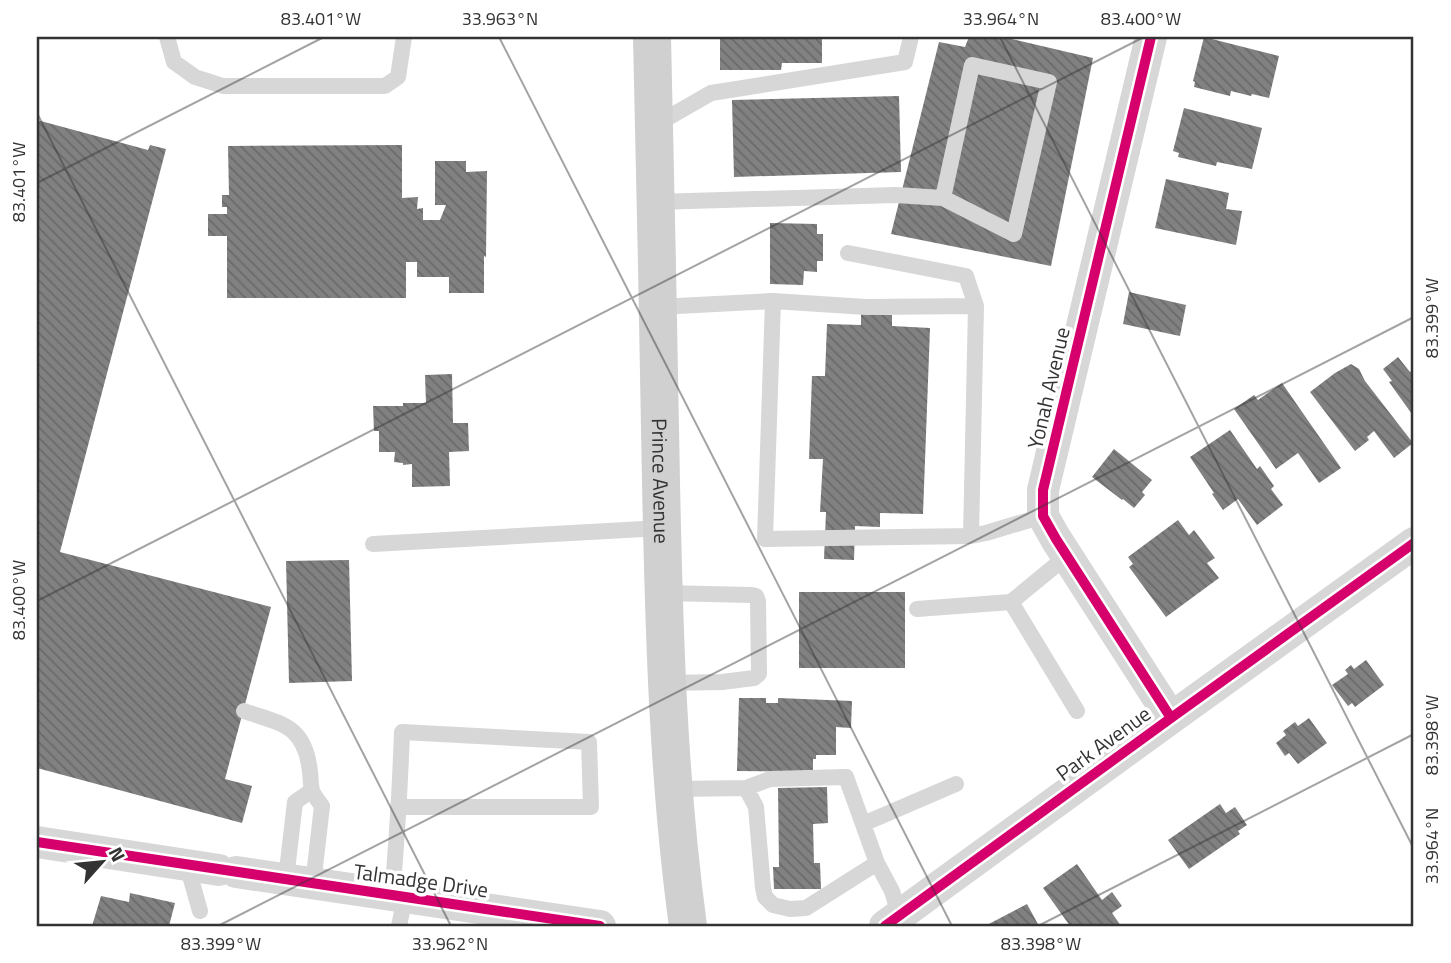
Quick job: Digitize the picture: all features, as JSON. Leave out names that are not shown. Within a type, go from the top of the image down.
[{"type":"main road","name":"Prince Avenue","points":[[652,37],[663,593],[674,789],[688,926]]},
{"type":"street","name":"Yonah Avenue","points":[[1043,516],[1043,490],[1151,37]]},
{"type":"street","points":[[1043,516],[1171,718]]},
{"type":"street","name":"Park Avenue","points":[[896,923],[1171,718],[1414,543]]},
{"type":"street","name":"Talmadge Drive","points":[[37,842],[300,881],[399,906],[600,926]]},
{"type":"lane","points":[[167,37],[174,62],[195,77],[223,86],[385,86],[398,77],[404,37]]},
{"type":"lane","points":[[654,125],[712,93],[905,62],[911,37]]},
{"type":"lane","points":[[656,202],[896,195],[943,198],[1014,234],[1049,82],[972,65],[943,198]]},
{"type":"lane","points":[[848,253],[966,276],[976,306],[971,536]]},
{"type":"lane","points":[[774,301],[765,539],[971,536],[1043,516]]},
{"type":"lane","points":[[658,307],[774,301],[866,307],[976,306]]},
{"type":"lane","points":[[373,544],[662,528]]},
{"type":"lane","points":[[917,609],[1011,601],[1067,556]]},
{"type":"lane","points":[[663,593],[752,594],[758,601],[759,674],[754,678],[722,682],[667,684]]},
{"type":"lane","points":[[1011,601],[1077,711]]},
{"type":"lane","points":[[244,712],[284,725],[300,737],[307,751],[311,791],[322,806],[300,881]]},
{"type":"lane","points":[[398,807],[591,807],[589,742],[402,732],[398,807],[399,906]]},
{"type":"lane","points":[[674,789],[746,788],[769,779],[846,777],[877,863],[892,891],[896,923]]},
{"type":"lane","points":[[863,824],[956,784]]},
{"type":"lane","points":[[746,788],[756,807],[762,888],[765,897],[773,905],[790,909],[806,908],[877,863]]},
{"type":"lane","points":[[300,881],[295,802],[311,791]]},
{"type":"lane","points":[[187,865],[200,911]]},
{"type":"building","points":[[720,37],[822,37],[822,63],[782,63],[781,70],[720,70]]},
{"type":"building","points":[[969,37],[1003,37],[1093,58],[1051,266],[891,234],[939,42],[965,47]]},
{"type":"building","points":[[1204,37],[1279,56],[1269,98],[1231,91],[1230,96],[1194,87],[1193,81]]},
{"type":"building","points":[[899,96],[901,172],[734,177],[732,100]]},
{"type":"building","points":[[1184,108],[1262,128],[1252,169],[1217,162],[1216,166],[1178,157],[1179,153],[1173,151]]},
{"type":"building","points":[[37,120],[148,150],[150,145],[166,149],[60,552],[271,607],[225,779],[252,786],[242,823],[37,768]]},
{"type":"building","points":[[402,145],[402,198],[418,197],[417,209],[423,208],[423,220],[440,220],[446,205],[435,205],[435,161],[466,161],[466,172],[487,171],[484,293],[449,293],[449,277],[417,277],[417,262],[406,262],[406,298],[227,298],[227,236],[208,236],[208,214],[227,214],[227,207],[222,207],[222,195],[229,195],[228,146]]},
{"type":"building","points":[[1166,179],[1229,193],[1226,209],[1242,211],[1236,245],[1155,228]]},
{"type":"building","points":[[770,223],[817,224],[817,234],[823,234],[823,261],[817,261],[817,272],[804,271],[803,285],[770,284]]},
{"type":"building","points":[[1129,292],[1186,305],[1180,336],[1123,324]]},
{"type":"building","points":[[861,314],[892,315],[892,326],[930,328],[923,514],[880,513],[880,527],[855,526],[854,560],[824,559],[826,512],[820,512],[823,459],[809,459],[812,376],[825,376],[827,324],[861,325]]},
{"type":"building","points":[[1398,357],[1410,372],[1414,369],[1414,417],[1383,369]]},
{"type":"building","points":[[1351,364],[1359,369],[1365,381],[1413,443],[1394,458],[1374,431],[1367,437],[1369,440],[1355,451],[1310,392]]},
{"type":"building","points":[[452,374],[453,423],[468,423],[469,451],[449,452],[450,486],[412,487],[412,464],[394,462],[395,452],[379,452],[379,431],[374,431],[373,406],[426,403],[425,375]]},
{"type":"building","points":[[1282,383],[1341,468],[1319,483],[1298,453],[1276,469],[1234,409],[1254,395],[1258,400]]},
{"type":"building","points":[[1230,430],[1257,469],[1260,466],[1274,486],[1271,489],[1283,505],[1257,525],[1238,499],[1223,510],[1190,457]]},
{"type":"building","points":[[1114,449],[1152,480],[1142,492],[1145,495],[1134,508],[1092,477]]},
{"type":"building","points":[[1178,520],[1189,535],[1194,530],[1215,558],[1207,563],[1219,578],[1166,617],[1129,567],[1133,564],[1128,557]]},
{"type":"building","points":[[349,560],[352,681],[289,683],[286,561]]},
{"type":"building","points":[[799,592],[905,592],[905,668],[799,668]]},
{"type":"building","points":[[1366,660],[1384,685],[1355,707],[1352,703],[1348,706],[1332,685],[1348,674],[1345,670],[1351,665],[1354,669]]},
{"type":"building","points":[[739,698],[766,698],[766,703],[778,703],[778,698],[852,701],[851,728],[836,727],[836,755],[816,755],[816,759],[813,759],[813,772],[737,771]]},
{"type":"building","points":[[1309,718],[1327,743],[1298,764],[1289,753],[1285,756],[1276,743],[1286,735],[1283,731],[1295,722],[1298,726]]},
{"type":"building","points":[[827,787],[828,823],[813,824],[814,863],[820,863],[821,889],[774,889],[773,867],[779,867],[778,788]]},
{"type":"building","points":[[1220,804],[1226,813],[1235,807],[1247,825],[1238,831],[1240,834],[1189,869],[1168,840]]},
{"type":"building","points":[[1077,864],[1102,900],[1112,892],[1122,906],[1112,913],[1121,926],[1070,926],[1043,888]]},
{"type":"building","points":[[130,893],[175,903],[169,926],[92,926],[101,896],[129,902]]},
{"type":"building","points":[[1027,904],[1039,926],[985,926]]},
{"type":"cycle path","points":[[1151,37],[1043,490],[1043,516],[1171,718]]},
{"type":"cycle path","points":[[885,926],[1414,543]]},
{"type":"cycle path","points":[[37,842],[600,926]]}]
